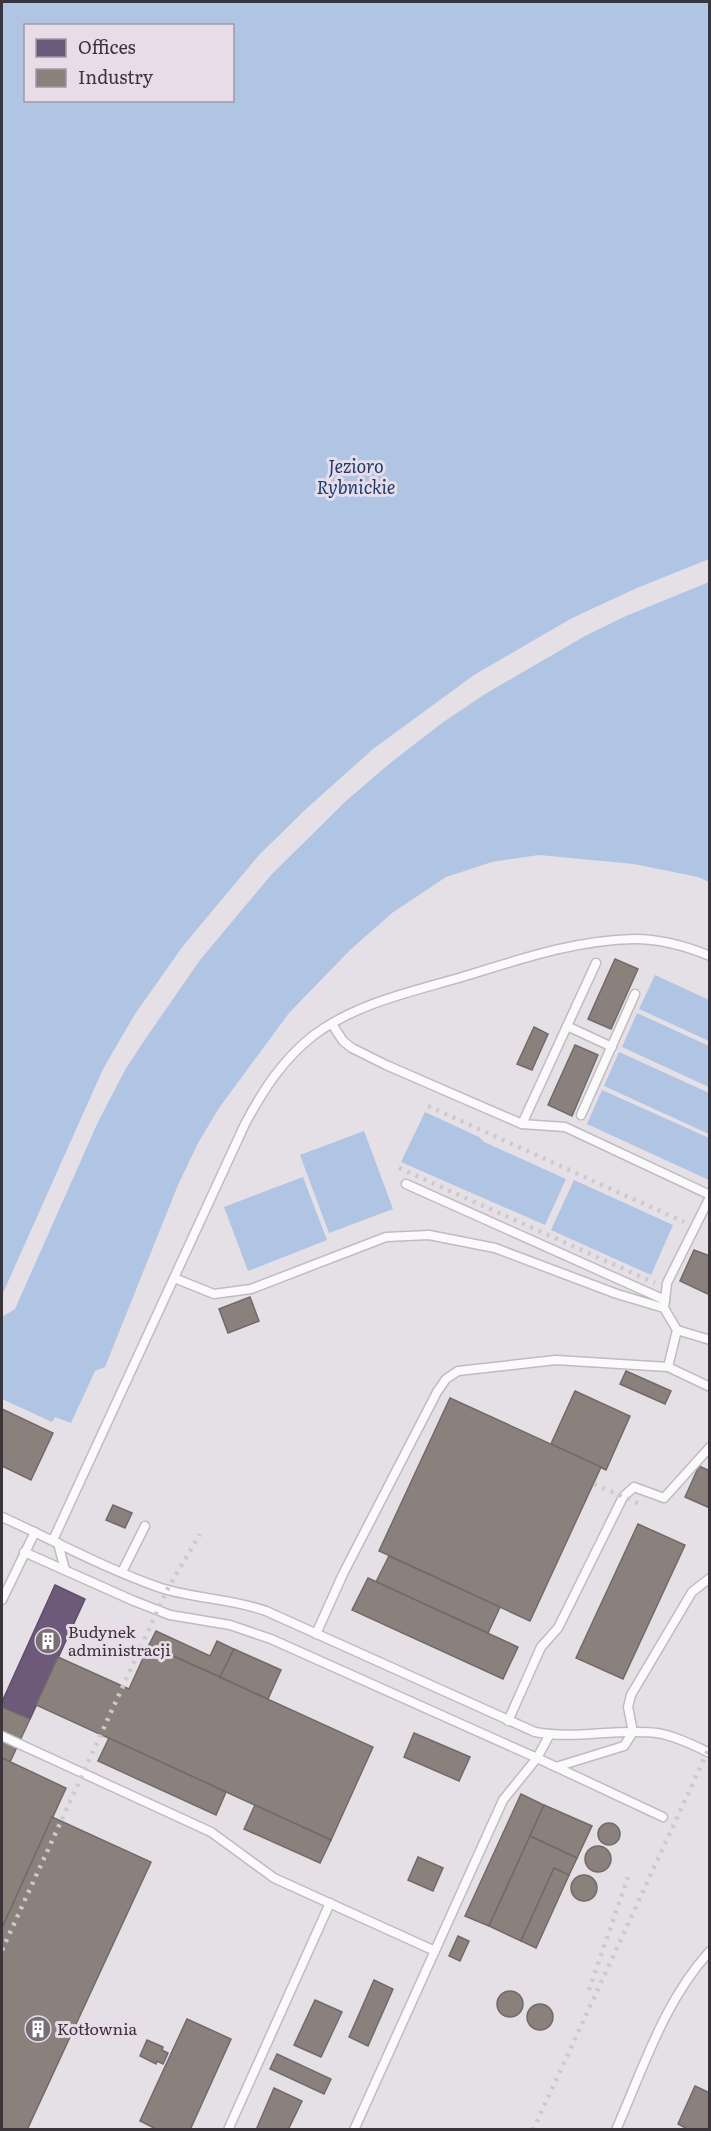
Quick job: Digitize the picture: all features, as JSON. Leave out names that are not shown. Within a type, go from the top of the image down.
[{"type":"lane","points":[[65,1570],[56,1541],[245,1124],[274,1074],[294,1053],[315,1034],[332,1024],[386,999],[568,946],[637,939],[678,945],[710,956]]},
{"type":"lane","points":[[522,1124],[596,963]]},
{"type":"lane","points":[[581,1115],[636,994]]},
{"type":"lane","points":[[332,1024],[344,1041],[362,1054],[522,1124],[565,1127],[710,1196],[667,1283],[664,1304],[677,1330],[669,1367]]},
{"type":"lane","points":[[567,1026],[612,1047]]},
{"type":"lane","points":[[406,1184],[664,1304]]},
{"type":"lane","points":[[174,1278],[214,1294],[251,1289],[386,1238],[429,1234],[495,1248],[617,1294],[664,1304]]},
{"type":"lane","points":[[677,1330],[710,1340]]},
{"type":"lane","points":[[316,1634],[343,1574],[437,1392],[446,1379],[458,1371],[556,1360],[669,1367],[710,1387]]},
{"type":"lane","points":[[508,1720],[541,1647],[558,1628],[622,1497],[634,1487],[664,1498],[710,1447]]},
{"type":"lane","points":[[2,1516],[122,1572],[175,1593],[250,1605],[535,1732],[550,1734],[633,1732],[665,1735],[710,1753]]},
{"type":"lane","points":[[122,1572],[145,1526]]},
{"type":"lane","points":[[2,1600],[35,1532]]},
{"type":"lane","points":[[24,1552],[170,1615],[230,1625],[264,1637],[537,1758],[663,1817]]},
{"type":"lane","points":[[555,1767],[624,1746],[633,1732],[628,1707],[631,1695],[692,1592],[710,1578]]},
{"type":"lane","points":[[354,2130],[503,1800],[537,1758],[550,1734]]},
{"type":"lane","points":[[2,1736],[211,1832],[274,1878],[435,1951]]},
{"type":"lane","points":[[228,2130],[330,1903]]},
{"type":"lane","points":[[616,2130],[670,2009],[690,1975],[710,1951]]},
{"type":"water","name":"Jezioro Rybnickie","points":[[2,2],[709,2],[709,882],[698,877],[634,864],[539,855],[492,862],[446,877],[392,913],[350,950],[289,1013],[219,1108],[198,1143],[178,1185],[105,1367],[95,1371],[71,1423],[55,1417],[52,1422],[2,1399]]},
{"type":"water","points":[[655,975],[709,1000],[709,1041],[639,1009]]},
{"type":"water","points":[[637,1013],[709,1046],[709,1087],[622,1047]]},
{"type":"water","points":[[619,1052],[709,1093],[709,1134],[604,1086]]},
{"type":"water","points":[[602,1090],[709,1138],[709,1180],[587,1124]]},
{"type":"water","points":[[425,1112],[566,1179],[545,1225],[401,1162]]},
{"type":"water","points":[[364,1131],[393,1209],[329,1233],[300,1155]]},
{"type":"water","points":[[303,1177],[327,1240],[248,1271],[224,1207]]},
{"type":"water","points":[[574,1180],[673,1225],[651,1275],[551,1230]]},
{"type":"pier","points":[[709,559],[709,582],[626,616],[585,636],[485,694],[442,723],[346,801],[272,874],[200,960],[125,1070],[98,1122],[15,1309],[2,1317],[3,1293],[103,1069],[135,1014],[183,946],[259,855],[373,749],[474,675],[572,618],[637,588]]},
{"type":"building: Offices","name":"Budynek administracji","points":[[55,1585],[85,1599],[30,1719],[2,1707],[2,1702]]},
{"type":"building: Industry","points":[[615,959],[638,969],[611,1029],[588,1019]]},
{"type":"building: Industry","points":[[534,1027],[548,1034],[532,1070],[517,1064]]},
{"type":"building: Industry","points":[[575,1045],[598,1055],[572,1116],[548,1105]]},
{"type":"building: Industry","points":[[694,1250],[710,1256],[710,1295],[680,1281]]},
{"type":"building: Industry","points":[[250,1297],[259,1321],[228,1333],[219,1309]]},
{"type":"building: Industry","points":[[626,1371],[671,1391],[665,1404],[620,1384]]},
{"type":"building: Industry","points":[[575,1391],[630,1416],[606,1470],[551,1444]]},
{"type":"building: Industry","points":[[450,1398],[601,1467],[530,1621],[379,1551]]},
{"type":"building: Industry","points":[[2,1409],[53,1433],[31,1480],[2,1466]]},
{"type":"building: Industry","points":[[699,1466],[710,1471],[710,1508],[685,1497]]},
{"type":"building: Industry","points":[[113,1505],[132,1513],[125,1528],[106,1520]]},
{"type":"building: Industry","points":[[638,1524],[685,1545],[623,1679],[576,1658]]},
{"type":"building: Industry","points":[[389,1556],[500,1607],[488,1633],[376,1582]]},
{"type":"building: Industry","points":[[368,1578],[518,1647],[503,1679],[352,1610]]},
{"type":"building: Industry","points":[[156,1631],[210,1656],[217,1641],[234,1649],[220,1677],[149,1645]]},
{"type":"building: Industry","points":[[149,1645],[373,1747],[331,1840],[36,1705],[58,1657],[129,1689]]},
{"type":"building: Industry","points":[[234,1649],[281,1670],[268,1699],[220,1677]]},
{"type":"building: Industry","points":[[2,1707],[30,1719],[10,1762],[2,1758]]},
{"type":"building: Industry","points":[[414,1733],[470,1757],[459,1781],[404,1757]]},
{"type":"building: Industry","points":[[109,1738],[226,1792],[216,1815],[98,1761]]},
{"type":"building: Industry","points":[[2,1758],[66,1788],[2,1928]]},
{"type":"building: Industry","points":[[521,1794],[544,1805],[489,1926],[465,1916]]},
{"type":"building: Industry","points":[[255,1805],[331,1840],[320,1863],[244,1829]]},
{"type":"building: Industry","points":[[544,1805],[592,1826],[577,1858],[530,1836]]},
{"type":"building: Industry","name":"Kotłownia","points":[[52,1817],[151,1862],[27,2130],[2,2130],[2,1928]]},
{"type":"building: Industry","points":[[609,1823],[617,1826],[620,1834],[617,1842],[609,1845],[601,1842],[598,1834],[601,1826]]},
{"type":"building: Industry","points":[[530,1836],[577,1858],[569,1875],[554,1868],[521,1941],[489,1926]]},
{"type":"building: Industry","points":[[598,1846],[607,1850],[611,1859],[607,1868],[598,1872],[589,1868],[585,1859],[589,1850]]},
{"type":"building: Industry","points":[[418,1857],[443,1868],[433,1891],[408,1880]]},
{"type":"building: Industry","points":[[554,1868],[569,1875],[536,1948],[521,1941]]},
{"type":"building: Industry","points":[[584,1875],[593,1879],[597,1888],[593,1897],[584,1901],[575,1897],[571,1888],[575,1879]]},
{"type":"building: Industry","points":[[458,1936],[469,1941],[460,1961],[449,1956]]},
{"type":"building: Industry","points":[[374,1980],[393,1989],[368,2046],[349,2037]]},
{"type":"building: Industry","points":[[510,1991],[519,1995],[523,2004],[519,2013],[510,2017],[501,2013],[497,2004],[501,1995]]},
{"type":"building: Industry","points":[[315,2000],[342,2012],[321,2057],[294,2045]]},
{"type":"building: Industry","points":[[540,2004],[549,2008],[553,2017],[549,2026],[540,2030],[531,2026],[527,2017],[531,2008]]},
{"type":"building: Industry","points":[[187,2019],[231,2039],[190,2130],[158,2130],[140,2121]]},
{"type":"building: Industry","points":[[147,2040],[163,2047],[162,2050],[168,2053],[163,2064],[157,2061],[156,2064],[140,2056]]},
{"type":"building: Industry","points":[[277,2054],[331,2079],[324,2094],[270,2069]]},
{"type":"building: Industry","points":[[695,2086],[710,2093],[710,2130],[689,2130],[678,2124]]},
{"type":"building: Industry","points":[[274,2088],[302,2101],[288,2130],[256,2130]]},
{"type":"railway","points":[[428,1106],[684,1222]]},
{"type":"railway","points":[[399,1168],[655,1283]]},
{"type":"railway","points":[[594,1484],[640,1504]]},
{"type":"railway","points":[[2,1950],[167,1590],[200,1534]]},
{"type":"railway","points":[[533,2130],[710,1746]]},
{"type":"railway","points":[[589,1990],[628,1877]]},
{"type":"place","name":"Budynek administracji","points":[[48,1641]]},
{"type":"place","name":"Kotłownia","points":[[38,2029]]}]
